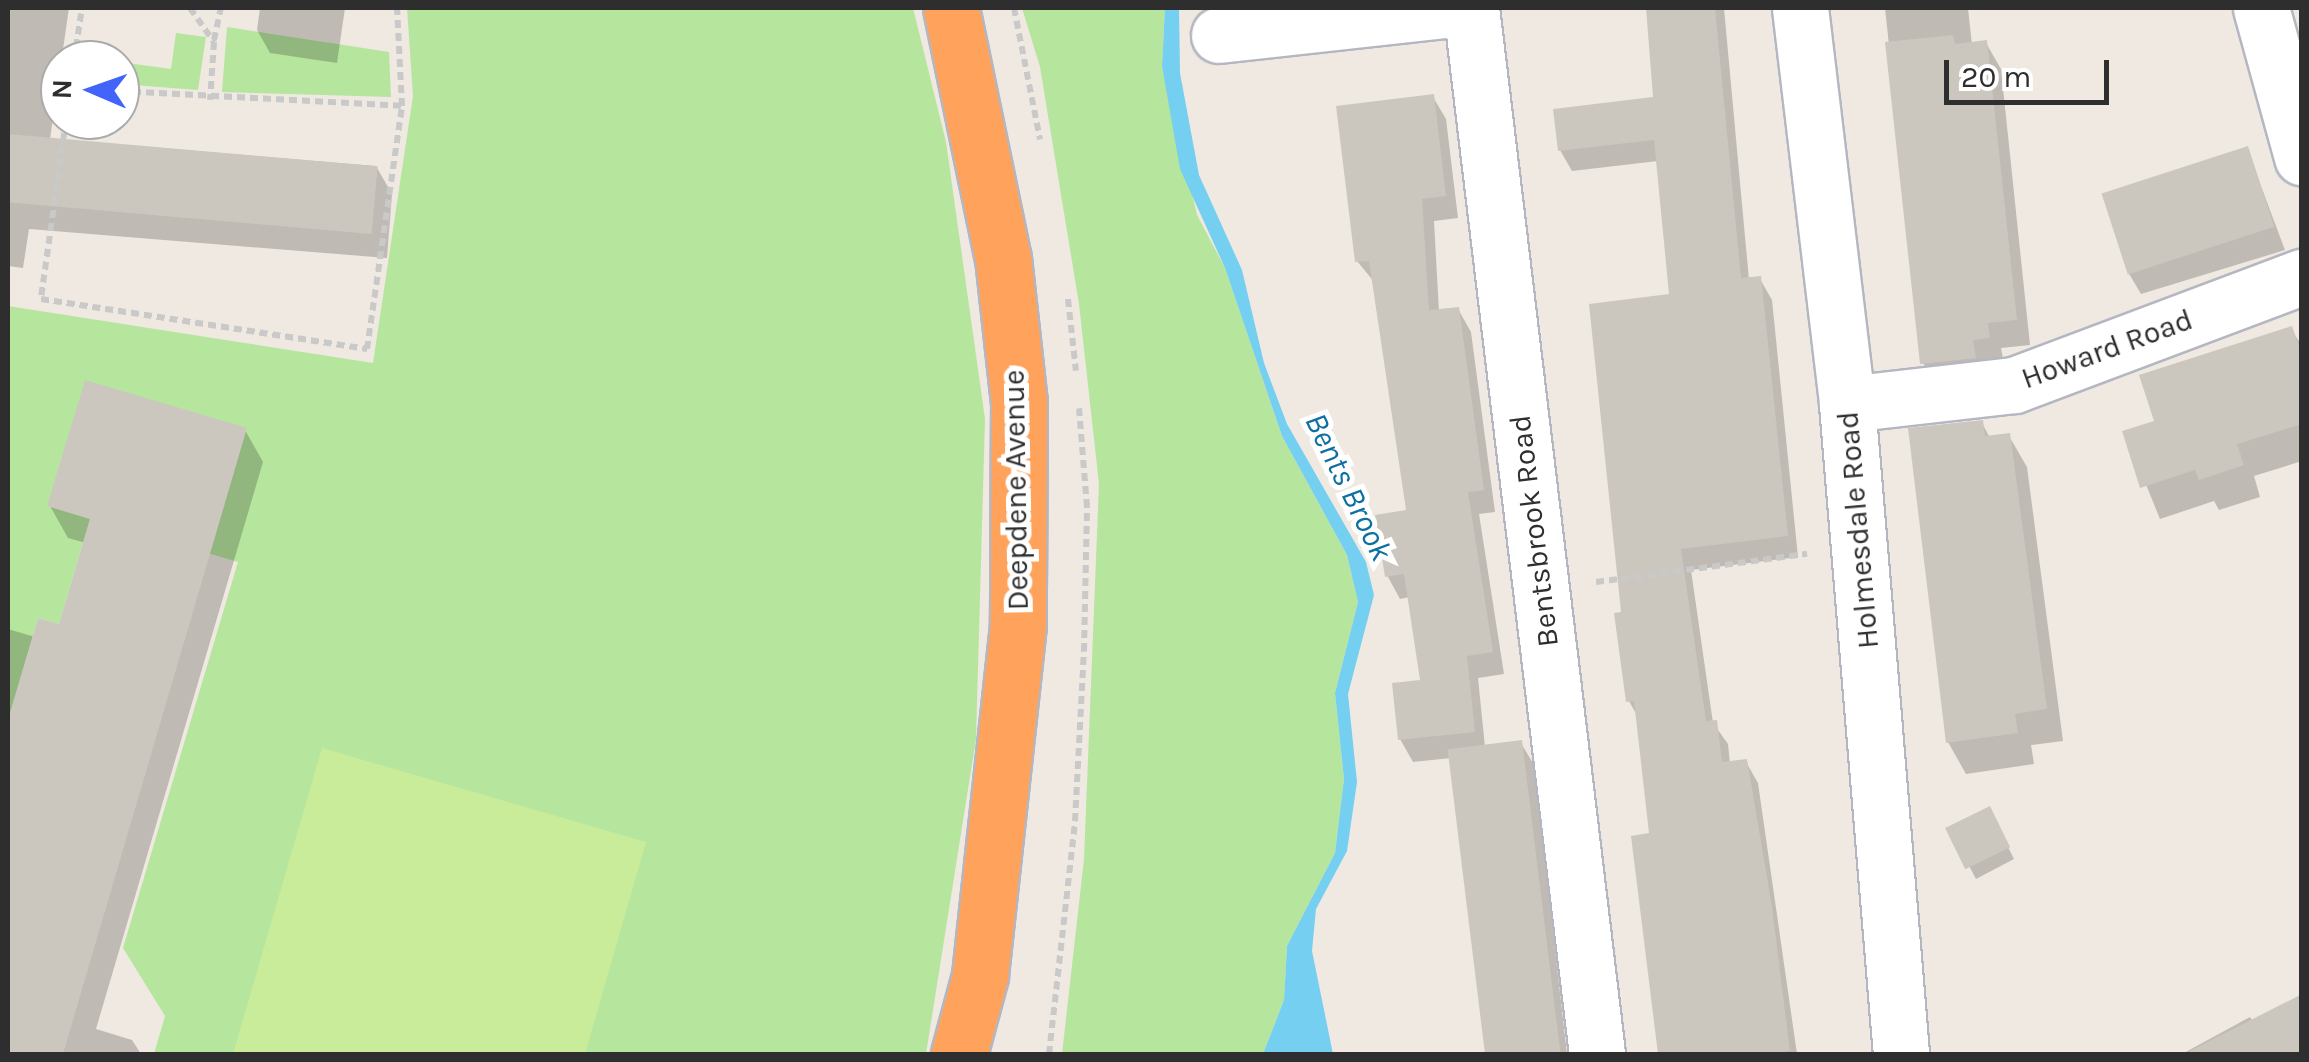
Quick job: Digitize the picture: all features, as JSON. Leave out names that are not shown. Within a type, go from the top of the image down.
[{"type":"highway","name":"Deepdene Avenue","points":[[951,8],[1003,258],[1019,402],[1018,625],[980,976],[959,1054]]},
{"type":"highway","name":"Deepdene Avenue","points":[[980,976],[987,1054]]},
{"type":"street","points":[[1219,34],[1468,8]]},
{"type":"street","name":"Bentsbrook Road","points":[[1468,8],[1597,1054]]},
{"type":"street","name":"Holmesdale Road","points":[[1800,8],[1847,404],[1901,1054]]},
{"type":"street","points":[[2261,8],[2302,157]]},
{"type":"street","name":"Howard Road","points":[[1847,404],[2014,385],[2302,276]]},
{"type":"path","points":[[77,40],[82,8]]},
{"type":"path","points":[[190,8],[214,42]]},
{"type":"path","points":[[210,100],[221,8]]},
{"type":"path","points":[[63,140],[41,299],[367,349],[402,106],[396,8]]},
{"type":"path","points":[[140,92],[210,100],[402,106]]},
{"type":"path","points":[[1541,589],[1813,553]]},
{"type":"green space","points":[[407,8],[913,8],[946,142],[985,419],[976,739],[926,1054],[154,1054],[165,1016],[123,948],[238,562],[47,506],[90,519],[59,624],[38,618],[8,720],[8,306],[373,363],[413,96]]},
{"type":"green space","points":[[1022,8],[1165,8],[1162,66],[1197,215],[1225,268],[1282,436],[1347,555],[1358,602],[1335,693],[1344,779],[1335,853],[1287,946],[1284,1000],[1263,1054],[1062,1054],[1084,859],[1099,484],[1079,304],[1040,67]]},
{"type":"green space","points":[[227,27],[389,52],[391,97],[222,92]]},
{"type":"green space","points":[[176,33],[206,37],[198,90],[140,86],[140,65],[171,69]]},
{"type":"green space","points":[[322,748],[646,842],[585,1054],[233,1054]]},
{"type":"water","points":[[1165,8],[1179,8],[1180,73],[1199,175],[1242,270],[1264,363],[1287,424],[1366,562],[1374,595],[1348,694],[1357,782],[1347,851],[1316,909],[1312,951],[1333,1054],[1263,1054],[1284,1000],[1287,946],[1335,853],[1344,779],[1335,693],[1358,602],[1347,555],[1282,436],[1225,268],[1180,169],[1162,66]]},
{"type":"building","points":[[1646,8],[1715,8],[1741,278],[1761,276],[1788,536],[1681,549],[1706,721],[1717,720],[1722,762],[1747,759],[1772,907],[1790,1051],[1658,1054],[1631,836],[1649,833],[1634,701],[1626,702],[1614,613],[1621,612],[1589,304],[1669,294],[1654,140],[1558,151],[1553,109],[1653,97]]},
{"type":"building","points":[[1953,35],[1955,44],[1987,40],[2017,320],[1988,323],[1990,338],[1973,340],[1976,358],[1920,364],[1885,42]]},
{"type":"building","points":[[1434,94],[1446,196],[1422,199],[1429,310],[1459,307],[1484,490],[1468,492],[1493,652],[1467,656],[1475,732],[1398,740],[1392,683],[1420,680],[1404,574],[1385,577],[1375,515],[1406,510],[1369,261],[1355,262],[1336,106]]},
{"type":"building","points":[[8,134],[40,137],[40,140],[378,166],[372,234],[8,202]]},
{"type":"building","points":[[2248,146],[2274,227],[2128,274],[2102,194]]},
{"type":"building","points":[[2292,326],[2302,355],[2302,424],[2237,444],[2244,465],[2199,480],[2195,470],[2140,488],[2122,431],[2154,421],[2139,375]]},
{"type":"building","points":[[85,380],[247,428],[63,1054],[8,1054],[8,720],[38,618],[59,624],[90,519],[47,506]]},
{"type":"building","points":[[1983,420],[1985,436],[2010,433],[2047,709],[2015,714],[2018,733],[1946,743],[1908,428]]},
{"type":"building","points":[[1522,740],[1561,1054],[1485,1054],[1448,749]]},
{"type":"building","points":[[1990,806],[2010,847],[1965,869],[1945,828]]},
{"type":"building","points":[[2302,994],[2302,1054],[2184,1054]]},
{"type":"water label","name":"Bents Brook","points":[[1348,487]]}]
